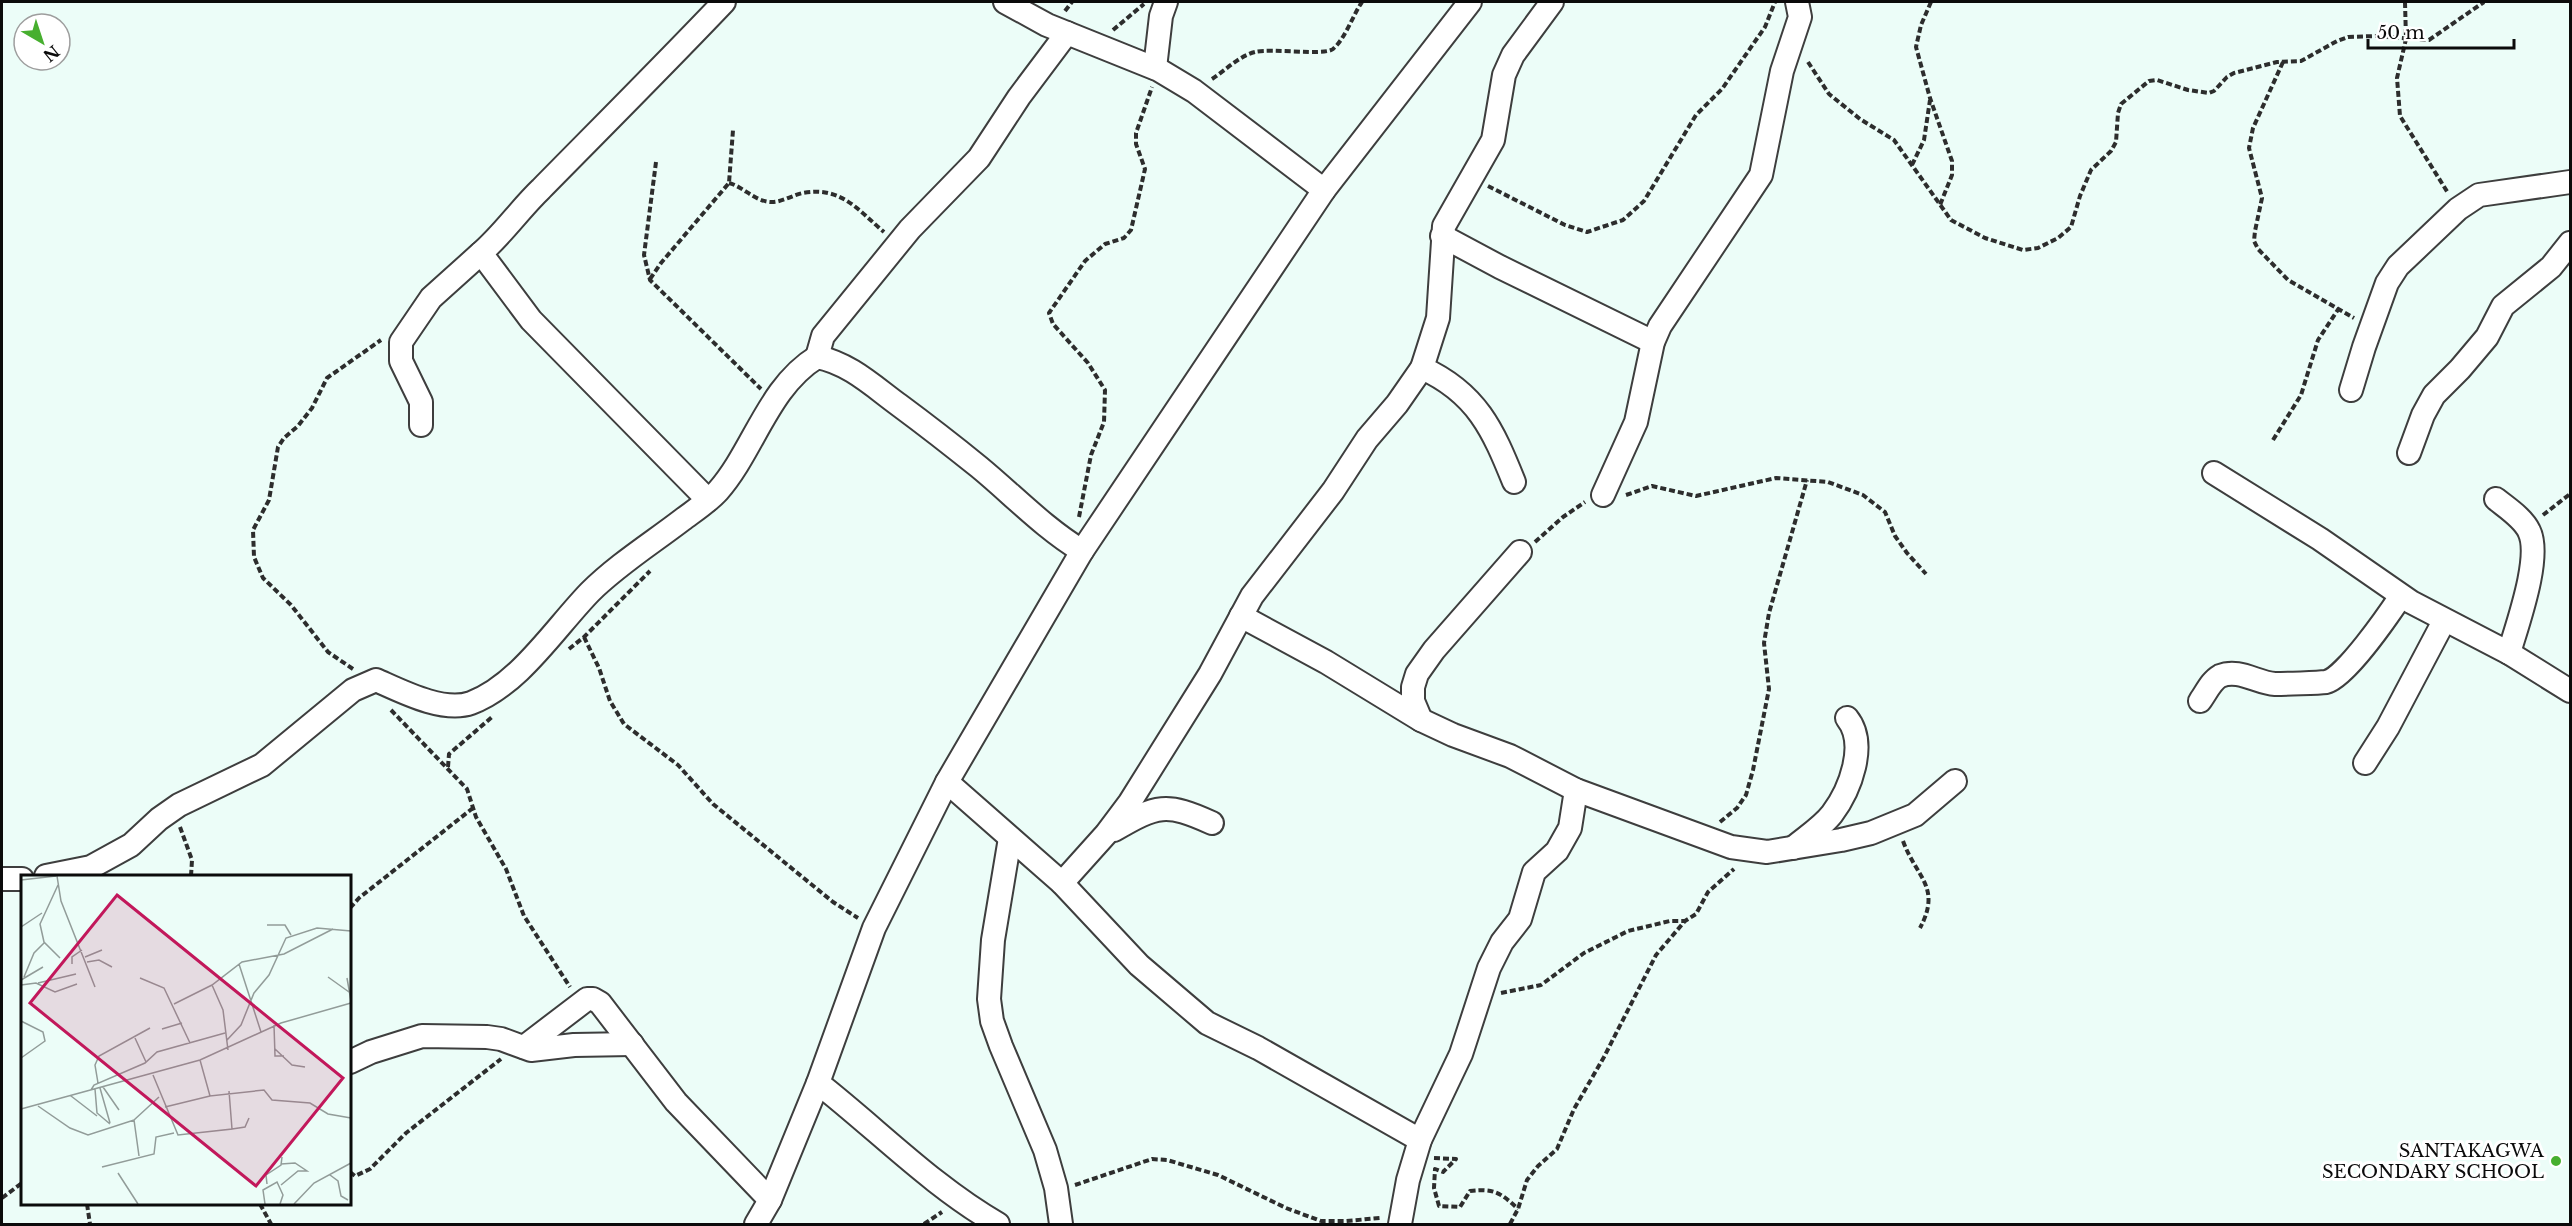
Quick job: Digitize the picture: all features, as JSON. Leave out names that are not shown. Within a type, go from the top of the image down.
[{"type":"street","points":[[421,425],[421,402],[401,361],[401,342],[431,298],[494,242],[526,203],[724,2]]},
{"type":"street","points":[[1005,2],[1067,33],[1157,69],[1194,91],[1324,190]]},
{"type":"street","points":[[1157,69],[1161,16],[1166,2]]},
{"type":"street","points":[[756,1224],[770,1200],[818,1083],[874,928],[947,782],[1076,548],[1324,190],[1470,2]]},
{"type":"street","points":[[1062,883],[1106,834],[1156,761],[1210,674],[1252,596],[1333,491],[1367,439],[1397,404],[1422,368],[1438,318],[1442,287],[1442,236],[1447,219],[1493,140],[1504,75],[1513,55],[1552,2]]},
{"type":"street","points":[[1604,495],[1636,422],[1653,342],[1660,326],[1761,175],[1782,71],[1800,17],[1797,2]]},
{"type":"street","points":[[51,875],[91,867],[131,845],[159,819],[179,805],[262,765],[353,690],[364,684],[376,680],[422,700],[456,706],[471,703],[501,685],[528,661],[591,591],[718,492],[774,402],[804,365],[817,357],[823,336],[899,243],[979,158],[1019,97],[1067,33]]},
{"type":"street","points":[[2351,390],[2387,283],[2398,266],[2458,209],[2480,195],[2571,182]]},
{"type":"street","points":[[1442,236],[1653,342]]},
{"type":"street","points":[[2409,453],[2423,415],[2434,395],[2487,337],[2503,306],[2551,267],[2571,243]]},
{"type":"street","points":[[482,253],[531,320],[708,500]]},
{"type":"street","points":[[817,357],[846,366],[880,391],[979,467],[1076,548]]},
{"type":"street","points":[[1422,368],[1459,388],[1482,416],[1496,438],[1515,482]]},
{"type":"street","points":[[2214,473],[2320,539],[2401,596],[2444,621],[2509,653],[2571,691]]},
{"type":"street","points":[[2496,499],[2521,520],[2529,531],[2533,546],[2528,588],[2509,653]]},
{"type":"street","points":[[1421,720],[1413,701],[1413,687],[1417,674],[1434,650],[1520,552]]},
{"type":"street","points":[[2200,701],[2212,683],[2221,676],[2234,674],[2275,684],[2326,682],[2336,677],[2354,659],[2401,596]]},
{"type":"street","points":[[1241,616],[1326,662],[1421,720],[1453,735],[1510,756],[1576,790],[1712,840],[1752,852],[1767,852],[1841,840],[1898,823],[1915,815],[1955,781]]},
{"type":"street","points":[[2365,763],[2388,727],[2444,621]]},
{"type":"street","points":[[1793,848],[1831,814],[1842,797],[1856,752],[1857,736],[1847,718]]},
{"type":"street","points":[[947,782],[1062,883],[1139,965],[1207,1023],[1258,1048],[1417,1148]]},
{"type":"street","points":[[1400,1222],[1417,1148],[1461,1054],[1479,994],[1496,951],[1520,919],[1534,872],[1557,851],[1570,828],[1576,790]]},
{"type":"street","points":[[1106,834],[1148,812],[1162,808],[1173,807],[1212,823]]},
{"type":"street","points":[[1010,838],[993,940],[989,999],[992,1021],[1001,1046],[1037,1128],[1056,1188],[1061,1224]]},
{"type":"street","points":[[2,879],[21,879]]},
{"type":"street","points":[[521,1046],[583,1003],[593,999],[600,1003],[676,1102],[770,1200]]},
{"type":"street","points":[[351,1062],[371,1052],[422,1036],[487,1037],[531,1050],[632,1044]]},
{"type":"street","points":[[818,1083],[925,1174],[974,1211],[998,1224]]},
{"type":"path","points":[[1098,46],[1109,32],[1147,2]]},
{"type":"path","points":[[1194,91],[1240,58],[1256,52],[1295,50],[1320,54],[1331,51],[1341,42],[1351,18],[1362,2]]},
{"type":"path","points":[[1472,178],[1564,225],[1587,232],[1623,220],[1644,201],[1695,115],[1722,89],[1765,27],[1775,2]]},
{"type":"path","points":[[1931,2],[1921,25],[1916,47],[1930,98],[1952,161],[1952,175],[1940,205]]},
{"type":"path","points":[[2405,2],[2406,39],[2397,78],[2400,116],[2458,209]]},
{"type":"path","points":[[1795,35],[1809,67],[1829,94],[1860,119],[1894,140],[1951,220],[1985,238],[2024,250],[2038,248],[2058,238],[2071,227],[2091,170],[2111,151],[2116,142],[2118,113],[2121,104],[2141,86],[2157,80],[2188,90],[2209,93],[2214,91],[2227,76],[2234,73],[2283,62],[2301,61],[2337,40],[2348,37],[2376,36],[2429,40],[2484,2]]},
{"type":"path","points":[[2283,62],[2250,138],[2249,148],[2262,198],[2254,241],[2258,249],[2288,280],[2339,308],[2370,333]]},
{"type":"path","points":[[1076,548],[1079,518],[1091,455],[1104,422],[1105,390],[1088,363],[1053,324],[1049,313],[1085,261],[1105,244],[1124,238],[1131,230],[1145,169],[1136,144],[1136,133],[1157,69]]},
{"type":"path","points":[[1912,165],[1924,140],[1930,98]]},
{"type":"path","points":[[650,280],[674,247],[729,183],[733,130]]},
{"type":"path","points":[[656,162],[644,255],[650,280],[774,402]]},
{"type":"path","points":[[729,183],[737,185],[750,195],[772,202],[820,191],[836,193],[899,243]]},
{"type":"path","points":[[2273,440],[2301,394],[2318,340],[2339,308]]},
{"type":"path","points":[[364,684],[348,663],[328,652],[291,605],[263,578],[254,556],[253,530],[269,500],[278,447],[312,408],[327,378],[381,340],[412,326]]},
{"type":"path","points":[[1520,552],[1545,535],[1563,517],[1590,498],[1604,495],[1618,496],[1652,486],[1696,496],[1764,479],[1807,480],[1828,482],[1863,495],[1885,513],[1895,536],[1926,574]]},
{"type":"path","points":[[1712,840],[1716,826],[1737,808],[1746,795],[1753,770],[1769,688],[1764,643],[1769,613],[1807,480]]},
{"type":"path","points":[[2521,520],[2536,520],[2571,494]]},
{"type":"path","points":[[584,637],[599,668],[610,701],[624,724],[678,765],[713,804],[777,857],[833,902],[874,928]]},
{"type":"path","points":[[390,709],[467,789],[482,829],[506,869],[524,916],[566,983],[583,1003]]},
{"type":"path","points":[[179,805],[180,830],[192,860],[191,875]]},
{"type":"path","points":[[351,907],[358,898],[473,808]]},
{"type":"path","points":[[1898,823],[1906,849],[1925,883],[1928,894],[1928,913],[1920,928]]},
{"type":"path","points":[[1510,1224],[1518,1209],[1527,1180],[1538,1166],[1557,1149],[1574,1109],[1599,1067],[1656,955],[1685,921],[1696,914],[1708,892],[1752,852]]},
{"type":"path","points":[[1479,994],[1526,990],[1541,985],[1584,953],[1609,939],[1650,925],[1685,921]]},
{"type":"path","points":[[351,1173],[356,1176],[370,1169],[406,1133],[521,1046]]},
{"type":"path","points":[[1417,1148],[1456,1159],[1443,1172],[1435,1169],[1434,1188],[1439,1206],[1460,1207],[1470,1191],[1484,1189],[1500,1194],[1518,1209]]},
{"type":"path","points":[[1056,1188],[1096,1179],[1152,1159],[1167,1160],[1218,1175],[1277,1204],[1321,1221],[1346,1221],[1374,1217],[1400,1222]]},
{"type":"path","points":[[2,1198],[21,1184]]},
{"type":"path","points":[[87,1205],[90,1224]]},
{"type":"path","points":[[261,1205],[271,1224]]},
{"type":"place","name":"SANTAKAGWA SECONDARY SCHOOL","points":[[2556,1161]]}]
